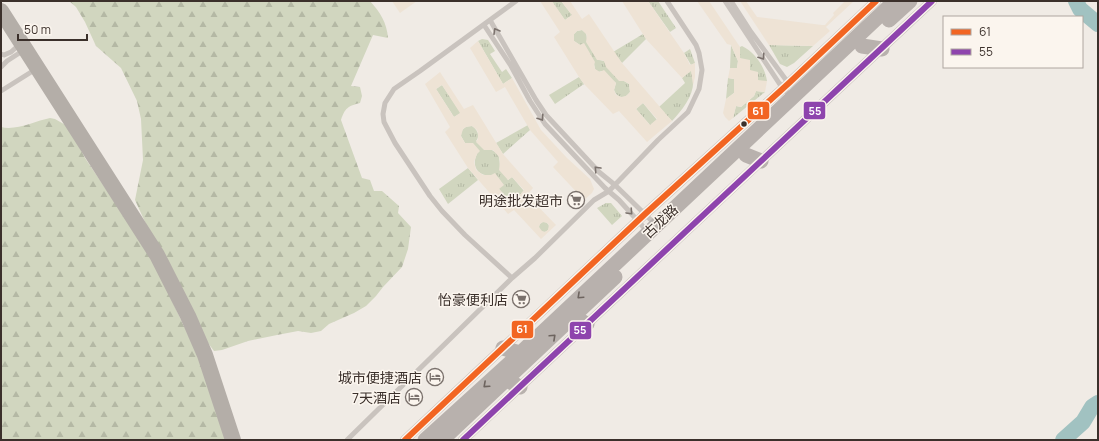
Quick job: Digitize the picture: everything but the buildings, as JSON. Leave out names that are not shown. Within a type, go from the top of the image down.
[{"type":"highway","points":[[1,11],[157,255],[185,310],[205,355],[233,440]]},
{"type":"main road","name":"古龙路","points":[[425,440],[520,354],[647,223],[725,162],[790,90],[895,1]]},
{"type":"main road","name":"古龙路","points":[[442,440],[513,383],[580,320],[659,236],[910,1]]},
{"type":"main road","points":[[862,46],[882,49]]},
{"type":"main road","points":[[746,155],[761,161]]},
{"type":"main road","points":[[503,348],[520,354]]},
{"type":"street","points":[[790,90],[876,1]]},
{"type":"street","points":[[580,320],[761,161],[932,1]]},
{"type":"street","points":[[405,440],[503,348],[647,223]]},
{"type":"street","points":[[463,440],[513,383]]},
{"type":"lane","points":[[512,278],[465,235],[442,211],[395,143],[384,122],[383,114],[386,103],[394,89],[516,1]]},
{"type":"lane","points":[[347,440],[512,278],[535,258],[594,200],[609,192],[658,140],[688,112],[699,89],[702,70],[700,53],[667,1]]},
{"type":"lane","points":[[725,1],[790,90]]},
{"type":"lane","points":[[731,1],[790,90]]},
{"type":"lane","points":[[490,20],[541,108],[599,172],[615,185],[647,223]]},
{"type":"lane","points":[[484,25],[511,66],[530,101],[545,124],[609,192],[647,223]]},
{"type":"lane","points":[[1,54],[4,55],[23,46]]},
{"type":"lane","points":[[1,67],[23,46]]},
{"type":"lane","points":[[1,91],[37,68]]},
{"type":"green space","points":[[69,1],[370,1],[382,18],[386,27],[388,38],[373,35],[351,86],[360,87],[362,96],[360,103],[348,108],[341,120],[362,178],[370,180],[374,191],[382,191],[399,206],[398,213],[411,227],[408,249],[402,267],[366,306],[329,324],[321,331],[311,333],[298,331],[248,341],[222,350],[214,351],[208,343],[135,200],[143,160],[141,119],[137,101],[121,68],[96,46],[76,7]]},
{"type":"green space","points":[[551,1],[561,1],[572,15],[565,20]]},
{"type":"green space","points":[[648,1],[658,1],[676,28],[670,32]]},
{"type":"green space","points":[[582,30],[586,33],[587,39],[599,60],[604,61],[621,81],[629,84],[630,92],[628,95],[621,97],[615,93],[614,90],[616,83],[602,71],[598,72],[595,69],[594,63],[584,44],[580,45],[574,41],[574,34],[577,31]]},
{"type":"green space","points":[[643,34],[646,39],[622,63],[613,52]]},
{"type":"green space","points":[[482,39],[488,40],[495,51],[490,54],[502,72],[506,69],[512,78],[503,84],[478,41]]},
{"type":"green space","points":[[731,45],[738,61],[737,68],[730,68]]},
{"type":"green space","points":[[769,45],[813,46],[794,63],[787,67],[780,64]]},
{"type":"green space","points":[[742,46],[759,60],[767,81],[757,81],[740,58],[740,47]]},
{"type":"green space","points":[[690,49],[695,63],[691,65],[684,53]]},
{"type":"green space","points":[[691,70],[693,77],[692,91],[681,110],[672,121],[659,107],[685,83],[682,78]]},
{"type":"green space","points":[[579,77],[584,84],[555,104],[549,95]]},
{"type":"green space","points":[[728,78],[734,79],[734,93],[726,99]]},
{"type":"green space","points":[[442,85],[461,113],[454,117],[436,89]]},
{"type":"green space","points":[[756,91],[765,92],[733,118],[736,106],[741,107],[754,96]]},
{"type":"green space","points":[[643,103],[657,120],[650,125],[636,109]]},
{"type":"green space","points":[[50,118],[55,119],[69,127],[85,158],[152,258],[196,352],[221,419],[225,440],[1,440],[1,127],[19,127]]},
{"type":"green space","points":[[528,125],[530,130],[503,154],[496,143]]},
{"type":"green space","points":[[472,126],[478,133],[476,141],[497,153],[500,166],[508,180],[512,177],[524,191],[512,203],[499,189],[491,175],[482,174],[477,170],[475,166],[475,158],[477,154],[471,144],[465,143],[461,136],[464,128]]},
{"type":"green space","points":[[468,168],[478,180],[448,204],[439,189]]},
{"type":"green space","points":[[606,203],[611,203],[622,216],[612,225],[597,208]]},
{"type":"green space","points":[[542,222],[546,222],[549,227],[546,232],[542,232],[539,229],[539,225]]},
{"type":"shaded area","points":[[392,1],[417,1],[400,13]]},
{"type":"shaded area","points":[[540,1],[552,1],[565,20],[572,15],[561,1],[570,1],[582,19],[589,14],[622,63],[672,121],[647,142],[619,111],[613,114],[584,84],[554,37],[560,32]],"holes":[[[582,30],[587,35],[586,42],[597,60],[604,61],[606,67],[619,81],[624,81],[629,84],[630,92],[626,96],[621,97],[616,95],[614,90],[616,83],[604,70],[600,72],[595,69],[595,62],[584,43],[580,45],[574,41],[574,34],[577,31]],[[643,103],[657,119],[650,125],[636,109]]]},
{"type":"shaded area","points":[[622,1],[648,1],[684,53],[690,65],[695,63],[695,77],[693,85],[691,71],[682,78],[646,39]]},
{"type":"shaded area","points":[[697,1],[709,1],[740,47],[740,58],[750,60],[750,70],[758,72],[758,80],[767,81],[765,92],[756,91],[754,96],[741,107],[736,106],[733,118],[729,121],[723,113],[726,99],[734,93],[734,79],[728,78],[730,68],[737,68],[738,61],[731,45],[727,44]]},
{"type":"shaded area","points":[[740,1],[746,1],[757,17],[825,25],[834,15],[833,13],[845,1],[854,1],[826,27],[830,31],[813,46],[769,45]]},
{"type":"shaded area","points":[[478,41],[503,84],[512,78],[541,130],[567,158],[590,179],[594,189],[592,193],[584,200],[553,167],[558,162],[530,130],[505,87],[496,92],[470,48]]},
{"type":"shaded area","points":[[440,72],[464,109],[473,105],[503,154],[533,188],[527,195],[556,225],[541,239],[514,210],[508,214],[468,168],[445,132],[450,127],[425,84]],"holes":[[[442,85],[460,113],[454,117],[436,89]],[[472,126],[477,130],[478,139],[476,142],[484,150],[493,150],[499,157],[499,170],[508,180],[512,177],[524,190],[512,203],[499,189],[504,185],[495,173],[491,175],[483,175],[476,170],[474,162],[480,151],[473,143],[465,143],[461,136],[463,129]],[[543,222],[547,223],[549,225],[548,230],[545,232],[542,231],[539,227]]]},
{"type":"waterway","points":[[1076,1],[1080,9],[1098,24]]},
{"type":"waterway","points":[[1063,440],[1083,422],[1092,407],[1098,403]]},
{"type":"transit line","name":"61","points":[[405,440],[645,214],[789,83],[876,1]]},
{"type":"transit line","name":"55","points":[[463,440],[932,1]]},
{"type":"place","name":"明途批发超市","points":[[576,200]]},
{"type":"place","name":"怡豪便利店","points":[[521,299]]},
{"type":"place","name":"城市便捷酒店","points":[[435,377]]},
{"type":"place","name":"7天酒店","points":[[414,397]]}]
